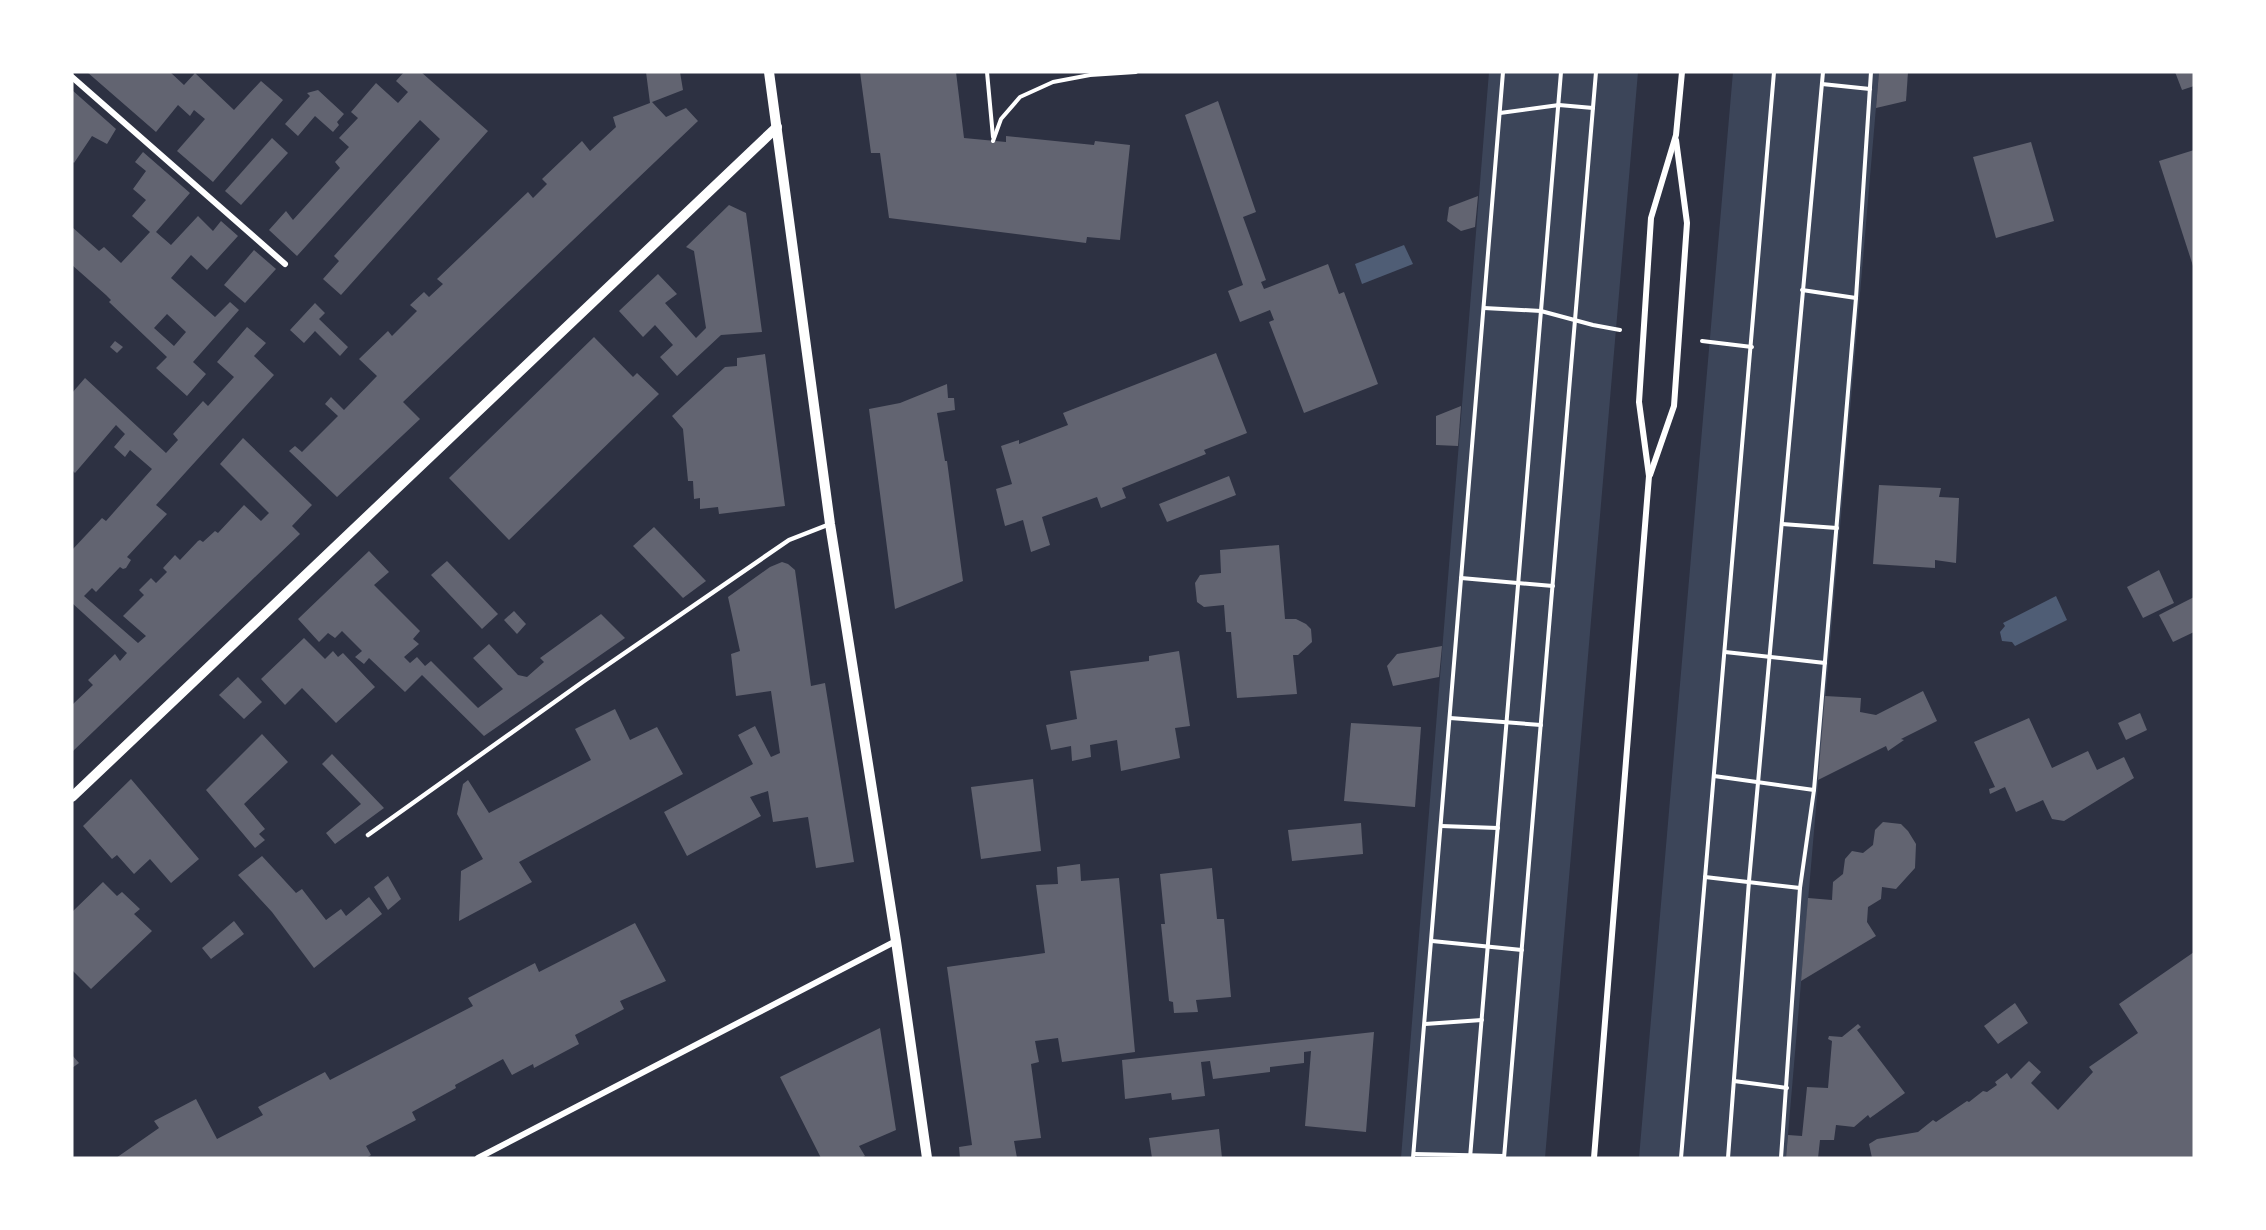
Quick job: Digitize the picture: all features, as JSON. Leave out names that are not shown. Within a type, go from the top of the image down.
[{"type":"street","points":[[769,72],[830,524],[896,941],[927,1158]]},
{"type":"street","points":[[1594,1158],[1650,476],[1639,402],[1651,218],[1676,135],[1682,72]]},
{"type":"street","points":[[72,77],[285,264]]},
{"type":"street","points":[[72,797],[777,127]]},
{"type":"street","points":[[1650,476],[1674,406],[1677,372],[1688,223],[1676,135]]},
{"type":"street","points":[[478,1158],[896,941]]},
{"type":"lane","points":[[368,835],[584,681],[789,540],[830,524]]},
{"type":"path","points":[[987,72],[993,141],[1001,119],[1020,97],[1053,82],[1088,73],[1136,72]]},
{"type":"path","points":[[1503,72],[1413,1156],[1504,1157],[1596,72]]},
{"type":"path","points":[[1470,1156],[1561,72]]},
{"type":"path","points":[[1681,1158],[1774,72]]},
{"type":"path","points":[[1728,1158],[1749,881],[1823,72]]},
{"type":"path","points":[[1781,1158],[1800,888],[1814,790],[1837,528],[1856,298],[1871,72]]},
{"type":"path","points":[[1822,84],[1870,89]]},
{"type":"path","points":[[1500,113],[1559,105],[1593,108]]},
{"type":"path","points":[[1802,290],[1856,298]]},
{"type":"path","points":[[1484,308],[1541,311],[1593,325]]},
{"type":"path","points":[[1782,524],[1837,528]]},
{"type":"path","points":[[1461,578],[1553,586]]},
{"type":"path","points":[[1725,652],[1825,663]]},
{"type":"path","points":[[1450,718],[1541,725]]},
{"type":"path","points":[[1714,776],[1814,790]]},
{"type":"path","points":[[1441,826],[1498,828]]},
{"type":"path","points":[[1705,877],[1800,888]]},
{"type":"path","points":[[1432,941],[1522,950]]},
{"type":"path","points":[[1425,1023],[1482,1020]]},
{"type":"path","points":[[1734,1081],[1787,1088]]},
{"type":"shaded area","points":[[1489,72],[1638,72],[1545,1158],[1401,1158]]},
{"type":"shaded area","points":[[1733,72],[1879,72],[1786,1158],[1639,1158]]},
{"type":"shaded area","points":[[1404,245],[1413,264],[1362,284],[1355,264]]},
{"type":"shaded area","points":[[2056,596],[2067,620],[2015,646],[2012,642],[2002,641],[2000,632],[2005,626],[2003,623]]},
{"type":"building","points":[[87,72],[170,72],[184,85],[195,73],[234,110],[261,81],[283,100],[213,182],[177,151],[205,119],[194,110],[190,116],[178,105],[156,132]]},
{"type":"building","points":[[404,72],[421,72],[488,131],[341,295],[323,279],[339,261],[334,256],[440,139],[420,120],[297,256],[269,230],[286,211],[293,220],[340,168],[335,162],[349,147],[339,138],[358,118],[351,112],[376,83],[398,103],[408,92],[396,81]]},
{"type":"building","points":[[646,72],[680,72],[683,90],[652,102],[666,117],[686,108],[698,121],[403,402],[420,419],[337,497],[289,451],[295,446],[302,452],[338,416],[325,404],[331,397],[344,410],[377,376],[359,359],[388,331],[392,336],[417,311],[410,305],[424,292],[429,297],[443,284],[437,279],[528,192],[533,198],[547,184],[542,179],[582,141],[590,151],[616,127],[613,117],[650,103]]},
{"type":"building","points":[[860,72],[956,72],[964,138],[1006,142],[1006,136],[1094,145],[1095,141],[1130,145],[1120,240],[1087,237],[1086,243],[889,218],[880,153],[871,153]]},
{"type":"building","points":[[1879,72],[1908,72],[1906,101],[1876,108]]},
{"type":"building","points":[[2175,72],[2194,72],[2194,86],[2182,90]]},
{"type":"building","points":[[72,90],[116,129],[107,144],[92,136],[74,163],[72,161]]},
{"type":"building","points":[[318,90],[344,114],[337,122],[339,125],[333,132],[315,116],[298,136],[285,124],[310,96],[307,93]]},
{"type":"building","points":[[1218,101],[1256,212],[1243,217],[1266,280],[1261,282],[1264,289],[1328,264],[1339,294],[1344,292],[1378,384],[1304,413],[1269,322],[1274,320],[1270,310],[1240,322],[1228,291],[1243,285],[1185,115]]},
{"type":"building","points":[[272,138],[288,153],[241,205],[225,191]]},
{"type":"building","points":[[2031,142],[2054,221],[1996,238],[1973,157]]},
{"type":"building","points":[[2194,150],[2194,269],[2159,161]]},
{"type":"building","points":[[143,152],[190,193],[156,232],[171,245],[198,216],[213,231],[221,221],[238,236],[207,270],[191,255],[171,278],[215,317],[230,302],[239,310],[193,362],[206,374],[187,396],[156,368],[167,357],[109,302],[111,300],[106,295],[72,265],[72,227],[99,251],[104,247],[121,263],[150,232],[132,216],[146,200],[133,189],[146,171],[135,162]],"holes":[[[167,314],[186,332],[174,346],[154,328]]]},
{"type":"building","points":[[1478,196],[1475,227],[1461,231],[1447,221],[1449,207]]},
{"type":"building","points":[[729,205],[746,213],[762,332],[721,335],[677,376],[660,357],[673,345],[655,325],[643,337],[619,311],[658,274],[677,294],[665,303],[696,338],[706,328],[694,251],[686,247]]},
{"type":"building","points":[[254,250],[276,269],[245,303],[224,285]]},
{"type":"building","points":[[315,303],[325,313],[319,319],[348,347],[340,356],[315,331],[304,343],[290,330]]},
{"type":"building","points":[[247,327],[266,343],[254,356],[274,375],[156,505],[167,514],[127,557],[131,560],[126,568],[120,567],[96,592],[92,588],[84,596],[138,643],[146,636],[123,616],[144,595],[139,590],[151,578],[156,583],[167,572],[163,568],[175,555],[180,560],[198,541],[203,542],[215,531],[218,533],[244,505],[261,521],[269,513],[220,464],[243,438],[312,505],[292,526],[300,534],[72,752],[72,705],[93,685],[88,680],[115,654],[120,661],[127,653],[72,603],[72,550],[102,518],[106,521],[152,469],[130,450],[125,457],[114,447],[125,434],[116,425],[75,473],[72,470],[72,393],[85,378],[166,453],[178,440],[173,434],[203,401],[208,406],[234,377],[217,362]]},
{"type":"building","points":[[594,337],[633,377],[637,373],[659,394],[509,540],[449,478]]},
{"type":"building","points":[[115,341],[123,347],[117,353],[110,347]]},
{"type":"building","points":[[1216,353],[1247,433],[1204,450],[1206,454],[1122,488],[1126,498],[1101,508],[1097,497],[1042,517],[1050,545],[1031,552],[1023,520],[1005,526],[996,489],[1012,484],[1001,446],[1019,440],[1019,444],[1068,425],[1063,413]]},
{"type":"building","points":[[765,354],[785,506],[719,514],[718,507],[700,509],[700,498],[694,499],[693,481],[688,481],[683,429],[672,416],[725,367],[737,366],[737,358]]},
{"type":"building","points":[[947,384],[948,398],[954,398],[955,410],[937,413],[945,461],[947,461],[963,581],[895,609],[869,409],[900,403]]},
{"type":"building","points":[[1461,406],[1458,446],[1436,445],[1436,416]]},
{"type":"building","points":[[1229,476],[1236,495],[1167,522],[1159,504]]},
{"type":"building","points":[[1879,485],[1941,488],[1939,497],[1959,498],[1956,563],[1935,560],[1935,568],[1873,564]]},
{"type":"building","points":[[654,527],[706,581],[683,598],[633,546]]},
{"type":"building","points":[[1279,545],[1285,619],[1296,619],[1306,624],[1311,629],[1312,642],[1298,655],[1293,655],[1297,694],[1237,698],[1231,632],[1226,632],[1224,605],[1204,607],[1197,602],[1195,583],[1200,575],[1221,573],[1220,550]]},
{"type":"building","points":[[369,551],[389,572],[374,585],[420,631],[413,639],[419,644],[404,657],[410,663],[417,657],[425,666],[431,661],[478,708],[503,689],[473,658],[489,644],[518,675],[527,677],[544,662],[540,658],[601,614],[625,638],[484,736],[422,675],[405,692],[369,658],[364,664],[355,657],[362,651],[342,631],[335,638],[328,633],[319,642],[298,619]]},
{"type":"building","points":[[447,561],[498,614],[482,629],[431,575]]},
{"type":"building","points":[[782,562],[795,570],[811,686],[825,683],[854,862],[816,868],[808,817],[773,822],[768,791],[750,797],[761,816],[687,856],[664,812],[753,764],[738,735],[755,726],[771,757],[780,753],[771,691],[736,696],[731,654],[740,651],[728,597],[770,567]]},
{"type":"building","points":[[2159,570],[2174,603],[2143,618],[2127,587]]},
{"type":"building","points":[[2194,597],[2194,632],[2173,642],[2159,615]]},
{"type":"building","points":[[514,611],[526,624],[517,634],[504,620]]},
{"type":"building","points":[[304,638],[325,659],[333,651],[338,657],[343,653],[375,687],[336,723],[302,688],[285,705],[261,679]]},
{"type":"building","points":[[1442,646],[1439,677],[1393,686],[1387,666],[1397,654]]},
{"type":"building","points":[[1179,651],[1190,726],[1175,728],[1180,758],[1121,771],[1117,740],[1090,745],[1091,757],[1072,761],[1071,746],[1051,750],[1046,725],[1077,719],[1070,671],[1149,661],[1149,656]]},
{"type":"building","points":[[238,677],[262,702],[244,719],[219,695]]},
{"type":"building","points":[[1923,691],[1937,721],[1901,739],[1904,740],[1888,751],[1886,746],[1818,780],[1825,696],[1861,698],[1860,712],[1876,715]]},
{"type":"building","points":[[615,709],[630,740],[657,727],[683,774],[519,862],[532,882],[459,921],[461,871],[483,859],[457,814],[463,784],[468,780],[489,813],[591,760],[575,729]]},
{"type":"building","points":[[2140,713],[2147,730],[2126,740],[2118,723]]},
{"type":"building","points":[[2029,718],[2052,768],[2088,751],[2097,770],[2124,757],[2134,778],[2064,821],[2052,819],[2043,800],[2016,812],[2005,787],[1990,794],[1989,789],[1995,787],[1974,742]]},
{"type":"building","points":[[1351,723],[1421,727],[1415,807],[1344,801]]},
{"type":"building","points":[[262,734],[288,762],[244,804],[265,829],[259,834],[265,840],[255,848],[206,790]]},
{"type":"building","points":[[332,754],[384,808],[335,844],[326,833],[361,804],[322,764]]},
{"type":"building","points":[[131,779],[199,859],[171,883],[150,859],[134,874],[117,855],[112,859],[83,826]]},
{"type":"building","points":[[1033,779],[1041,851],[981,859],[971,787]]},
{"type":"building","points":[[1883,822],[1901,824],[1908,831],[1916,844],[1915,868],[1896,889],[1882,887],[1881,899],[1868,907],[1867,922],[1876,936],[1801,981],[1808,898],[1832,900],[1833,882],[1843,874],[1845,859],[1852,851],[1863,853],[1873,845],[1875,830]]},
{"type":"building","points":[[1361,823],[1363,854],[1292,861],[1288,830]]},
{"type":"building","points":[[262,856],[296,893],[302,889],[326,920],[341,909],[346,916],[369,897],[382,914],[314,968],[272,912],[238,875]]},
{"type":"building","points":[[1080,864],[1081,881],[1119,878],[1135,1052],[1062,1062],[1058,1038],[1035,1041],[1039,1062],[1031,1064],[1041,1138],[1014,1141],[1017,1158],[960,1158],[959,1147],[972,1145],[947,967],[1045,953],[1036,885],[1058,884],[1057,867]]},
{"type":"building","points":[[1212,868],[1217,919],[1224,919],[1231,997],[1196,1000],[1198,1012],[1174,1013],[1173,1002],[1169,1001],[1161,924],[1165,924],[1160,874]]},
{"type":"building","points":[[388,876],[401,899],[388,910],[374,887]]},
{"type":"building","points":[[103,882],[117,896],[122,892],[140,909],[134,914],[152,931],[91,989],[72,970],[72,912]]},
{"type":"building","points":[[234,921],[244,934],[211,959],[202,948]]},
{"type":"building","points":[[635,923],[666,981],[620,1001],[624,1009],[575,1035],[579,1044],[534,1068],[533,1064],[512,1075],[503,1059],[455,1085],[456,1088],[412,1112],[416,1120],[366,1146],[371,1155],[366,1158],[116,1158],[159,1128],[154,1121],[196,1099],[217,1139],[263,1115],[258,1107],[325,1072],[330,1080],[473,1006],[468,998],[535,963],[539,972]]},
{"type":"building","points":[[2194,952],[2194,1158],[1872,1158],[1869,1144],[1877,1139],[1918,1132],[1933,1120],[1936,1122],[1983,1091],[1987,1092],[1997,1085],[1995,1082],[2007,1073],[2011,1079],[2029,1061],[2041,1072],[2031,1083],[2058,1110],[2093,1072],[2089,1067],[2138,1033],[2119,1004]]},
{"type":"building","points":[[2015,1003],[2028,1023],[1998,1044],[1984,1026]]},
{"type":"building","points":[[1858,1024],[1861,1027],[1857,1030],[1905,1093],[1870,1118],[1868,1115],[1854,1127],[1836,1125],[1834,1140],[1820,1140],[1818,1158],[1786,1158],[1788,1135],[1802,1136],[1807,1087],[1828,1088],[1832,1041],[1828,1039],[1829,1036],[1842,1037]]},
{"type":"building","points":[[880,1028],[896,1130],[859,1146],[865,1156],[861,1158],[821,1158],[780,1077]]},
{"type":"building","points":[[1374,1032],[1366,1132],[1305,1126],[1311,1051],[1304,1052],[1304,1063],[1270,1067],[1270,1072],[1213,1079],[1210,1061],[1201,1062],[1205,1096],[1172,1100],[1171,1093],[1125,1099],[1122,1060]]},
{"type":"building","points":[[72,1055],[79,1063],[72,1068]]},
{"type":"building","points":[[1219,1129],[1222,1158],[1152,1158],[1149,1138]]}]
